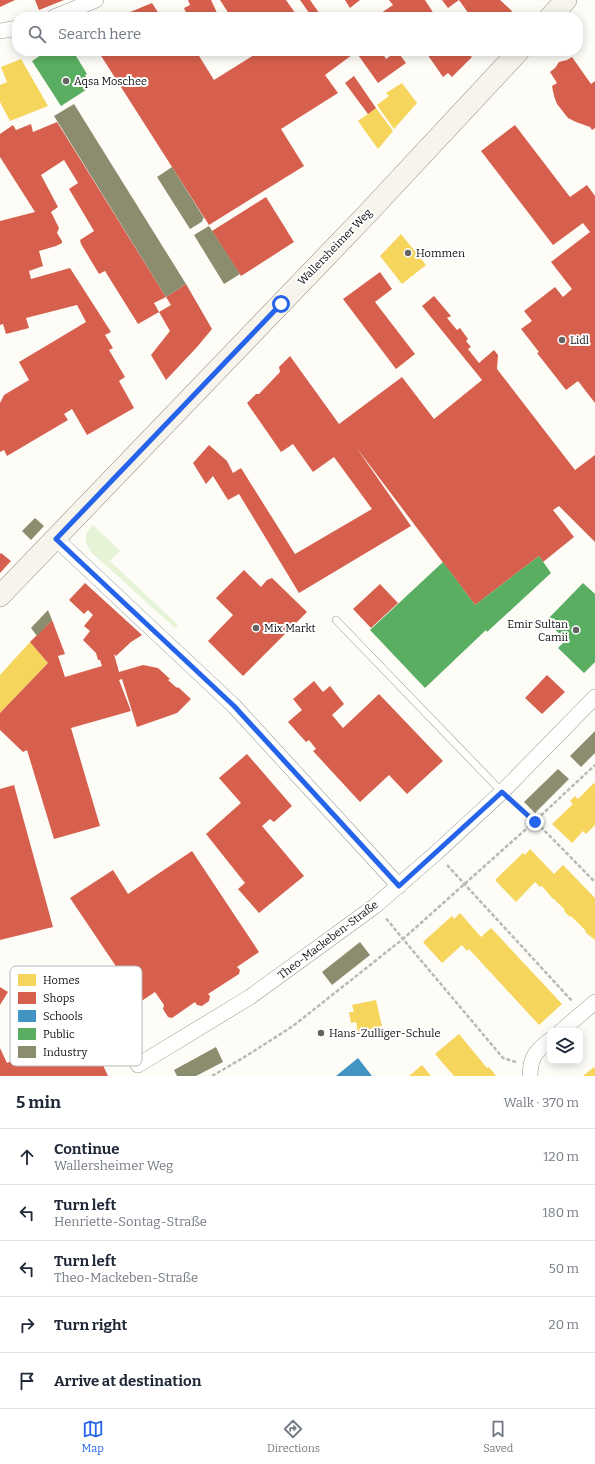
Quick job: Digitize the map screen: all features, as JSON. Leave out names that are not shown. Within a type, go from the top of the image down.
[{"type":"street","points":[[66,12],[96,0]]},
{"type":"street","points":[[555,12],[566,0]]},
{"type":"street","points":[[0,31],[12,29]]},
{"type":"street","name":"Wallersheimer Weg","points":[[0,596],[379,201],[514,56]]},
{"type":"street","points":[[56,539],[234,706],[399,886]]},
{"type":"street","name":"Theo-Mackeben-Straße","points":[[142,1063],[250,997],[375,906],[436,853],[502,792],[595,697]]},
{"type":"street","points":[[564,1028],[595,1002]]},
{"type":"street","points":[[530,1071],[536,1051],[547,1042]]},
{"type":"lane","points":[[336,620],[502,792]]},
{"type":"path","points":[[212,1076],[293,1026],[403,939],[535,822],[595,765]]},
{"type":"path","points":[[502,792],[535,822],[595,882]]},
{"type":"path","points":[[436,853],[583,1012]]},
{"type":"path","points":[[375,906],[503,1058],[530,1071]]},
{"type":"green space","points":[[93,525],[120,551],[110,561],[178,625],[175,628],[91,552],[86,541],[86,535]]},
{"type":"building: Homes","points":[[21,59],[48,106],[10,121],[0,102],[0,85],[7,82],[1,67]]},
{"type":"building: Homes","points":[[402,83],[417,103],[394,129],[377,105],[389,96],[386,93]]},
{"type":"building: Homes","points":[[376,108],[393,131],[378,149],[358,121]]},
{"type":"building: Homes","points":[[401,234],[426,265],[402,284],[380,256]]},
{"type":"building: Homes","points":[[30,642],[48,663],[0,713],[0,675]]},
{"type":"building: Homes","points":[[594,783],[595,825],[586,834],[583,831],[572,843],[552,824],[573,804],[570,801],[575,796],[578,799]]},
{"type":"building: Homes","points":[[530,849],[554,874],[563,865],[595,898],[595,940],[564,911],[565,910],[542,886],[540,887],[535,882],[516,902],[495,880],[523,853],[525,855]]},
{"type":"building: Homes","points":[[460,913],[481,937],[491,928],[562,1004],[539,1025],[469,949],[467,951],[462,945],[442,963],[423,942],[452,916],[454,919]]},
{"type":"building: Homes","points":[[376,1000],[382,1026],[358,1032],[356,1022],[351,1023],[349,1012],[354,1012],[352,1005]]},
{"type":"building: Homes","points":[[459,1034],[487,1068],[489,1067],[496,1076],[454,1076],[435,1054]]},
{"type":"building: Homes","points":[[422,1065],[431,1076],[409,1076]]},
{"type":"building: Homes","points":[[594,1067],[595,1076],[583,1076]]},
{"type":"building: Shops","points":[[0,0],[15,0],[0,7]]},
{"type":"building: Shops","points":[[35,0],[64,0],[39,10]]},
{"type":"building: Shops","points":[[188,0],[211,0],[217,12],[186,12],[184,8],[190,5]]},
{"type":"building: Shops","points":[[220,0],[286,0],[294,12],[228,12]]},
{"type":"building: Shops","points":[[300,0],[310,0],[318,12],[308,12]]},
{"type":"building: Shops","points":[[345,0],[360,0],[350,8]]},
{"type":"building: Shops","points":[[389,0],[425,0],[433,12],[382,12],[393,5]]},
{"type":"building: Shops","points":[[442,0],[459,0],[448,8]]},
{"type":"building: Shops","points":[[459,0],[500,0],[512,11],[511,12],[467,12]]},
{"type":"building: Shops","points":[[152,3],[158,12],[130,12]]},
{"type":"building: Shops","points":[[101,56],[199,56],[214,80],[252,56],[351,56],[325,75],[338,93],[281,129],[304,166],[209,225]]},
{"type":"building: Shops","points":[[359,56],[384,56],[386,59],[390,56],[401,56],[406,63],[378,83]]},
{"type":"building: Shops","points":[[428,56],[472,57],[452,77],[448,73],[443,77]]},
{"type":"building: Shops","points":[[572,57],[591,84],[595,81],[595,128],[592,130],[590,127],[568,118],[557,104],[554,96],[552,86],[557,83],[550,72],[559,62]]},
{"type":"building: Shops","points":[[354,76],[376,108],[368,114],[345,83]]},
{"type":"building: Shops","points":[[57,122],[166,297],[154,303],[159,312],[138,324],[105,271],[99,274],[81,244],[80,240],[94,231],[69,189],[78,183],[64,160],[41,175],[58,207],[51,212],[59,228],[57,233],[62,243],[39,251],[43,266],[29,271],[31,279],[70,268],[111,332],[105,335],[113,348],[109,350],[125,377],[119,381],[134,408],[87,435],[72,409],[64,414],[68,420],[7,456],[4,450],[0,452],[0,403],[4,395],[29,380],[19,362],[86,322],[77,305],[26,318],[29,328],[6,334],[3,324],[0,325],[0,221],[35,212],[0,157],[0,134],[13,125],[16,130],[31,124],[33,132]]},
{"type":"building: Shops","points":[[515,125],[570,197],[587,185],[595,196],[595,403],[578,381],[566,390],[537,353],[539,352],[521,329],[532,321],[524,311],[555,287],[563,297],[572,289],[551,262],[590,232],[583,223],[553,245],[481,151]]},
{"type":"building: Shops","points":[[266,197],[294,242],[241,276],[212,231]]},
{"type":"building: Shops","points":[[380,272],[392,289],[375,302],[415,354],[396,369],[343,299]]},
{"type":"building: Shops","points":[[186,284],[212,329],[166,380],[151,355],[170,331],[159,312],[171,305],[166,297]]},
{"type":"building: Shops","points":[[434,296],[451,316],[447,318],[457,330],[460,328],[468,339],[466,341],[471,347],[468,349],[479,363],[494,350],[498,355],[497,369],[575,470],[595,455],[595,542],[559,506],[553,510],[574,537],[543,562],[539,556],[475,605],[356,447],[411,526],[299,593],[239,494],[228,500],[213,476],[206,484],[193,463],[209,445],[227,461],[233,473],[241,468],[295,554],[372,509],[334,457],[313,472],[293,444],[281,452],[247,403],[256,394],[259,394],[280,372],[279,367],[290,356],[339,424],[402,377],[434,419],[482,380],[422,306]]},
{"type":"building: Shops","points":[[1,553],[11,561],[0,573],[0,554]]},
{"type":"building: Shops","name":"Mix Markt","points":[[244,570],[261,587],[267,580],[272,578],[307,612],[243,676],[208,641],[233,615],[216,598]]},
{"type":"building: Shops","points":[[85,583],[142,635],[131,642],[116,656],[114,654],[119,672],[143,665],[158,668],[170,679],[168,680],[191,699],[177,713],[137,727],[122,679],[119,680],[131,711],[71,728],[100,826],[54,839],[27,750],[23,752],[0,730],[0,713],[48,663],[30,642],[52,620],[65,654],[58,656],[65,677],[102,666],[96,653],[83,640],[90,631],[84,626],[93,615],[88,610],[84,614],[69,600]]},
{"type":"building: Shops","points":[[380,584],[398,603],[371,628],[353,609]]},
{"type":"building: Shops","points":[[547,675],[565,692],[542,714],[525,698]]},
{"type":"building: Shops","points":[[314,681],[323,692],[330,686],[344,704],[332,715],[343,728],[379,694],[443,761],[407,794],[389,775],[360,802],[313,751],[316,749],[309,740],[306,742],[288,722],[302,710],[293,699]]},
{"type":"building: Shops","points":[[247,754],[292,806],[274,822],[270,819],[262,826],[304,876],[259,913],[238,889],[245,883],[206,834],[241,803],[219,778]]},
{"type":"building: Shops","points":[[14,785],[53,927],[0,940],[0,789]]},
{"type":"building: Shops","points":[[192,851],[259,952],[237,967],[240,970],[239,974],[208,994],[210,996],[209,1001],[202,1006],[197,1005],[195,1002],[172,1018],[168,1017],[163,1009],[164,1005],[155,992],[142,1001],[142,966],[116,966],[70,898],[113,870],[128,894]]},
{"type":"building: Shops","points":[[0,987],[8,992],[0,1005]]},
{"type":"building: Shops","points":[[0,1048],[7,1063],[10,1062],[10,1066],[103,1066],[108,1076],[0,1076]]},
{"type":"building: Schools","points":[[358,1058],[372,1076],[336,1076]]},
{"type":"building: Public","name":"Aqsa Moschee","points":[[40,56],[76,56],[87,74],[85,75],[92,86],[61,106],[32,61]]},
{"type":"building: Public","points":[[539,556],[551,573],[487,632],[486,630],[425,688],[370,630],[443,562],[475,605]]},
{"type":"building: Public","name":"Emir Sultan Camii","points":[[583,583],[595,594],[595,662],[584,673],[558,648],[566,640],[546,621]]},
{"type":"building: Industry","points":[[74,104],[186,284],[166,297],[54,116]]},
{"type":"building: Industry","points":[[172,167],[204,218],[202,220],[203,221],[190,229],[157,177]]},
{"type":"building: Industry","points":[[209,226],[240,274],[224,284],[194,235]]},
{"type":"building: Industry","points":[[35,518],[44,526],[31,540],[22,531]]},
{"type":"building: Industry","points":[[48,610],[52,620],[37,636],[31,628]]},
{"type":"building: Industry","points":[[595,731],[595,753],[581,767],[570,756]]},
{"type":"building: Industry","points":[[558,769],[569,779],[535,813],[524,802]]},
{"type":"building: Industry","points":[[360,942],[370,955],[332,985],[322,972]]},
{"type":"building: Industry","points":[[216,1047],[223,1062],[196,1076],[177,1076],[174,1070]]},
{"type":"place","name":"Aqsa Moschee","points":[[66,81]]},
{"type":"place","name":"Hommen","points":[[408,253]]},
{"type":"place","name":"Lidl","points":[[562,340]]},
{"type":"place","name":"Mix Markt","points":[[256,628]]},
{"type":"place","name":"Emir Sultan Camii","points":[[576,630]]},
{"type":"place","name":"Hans-Zulliger-Schule","points":[[321,1033]]},
{"type":"route","points":[[281,304],[56,539],[234,706],[399,886],[502,792],[535,822]]}]
